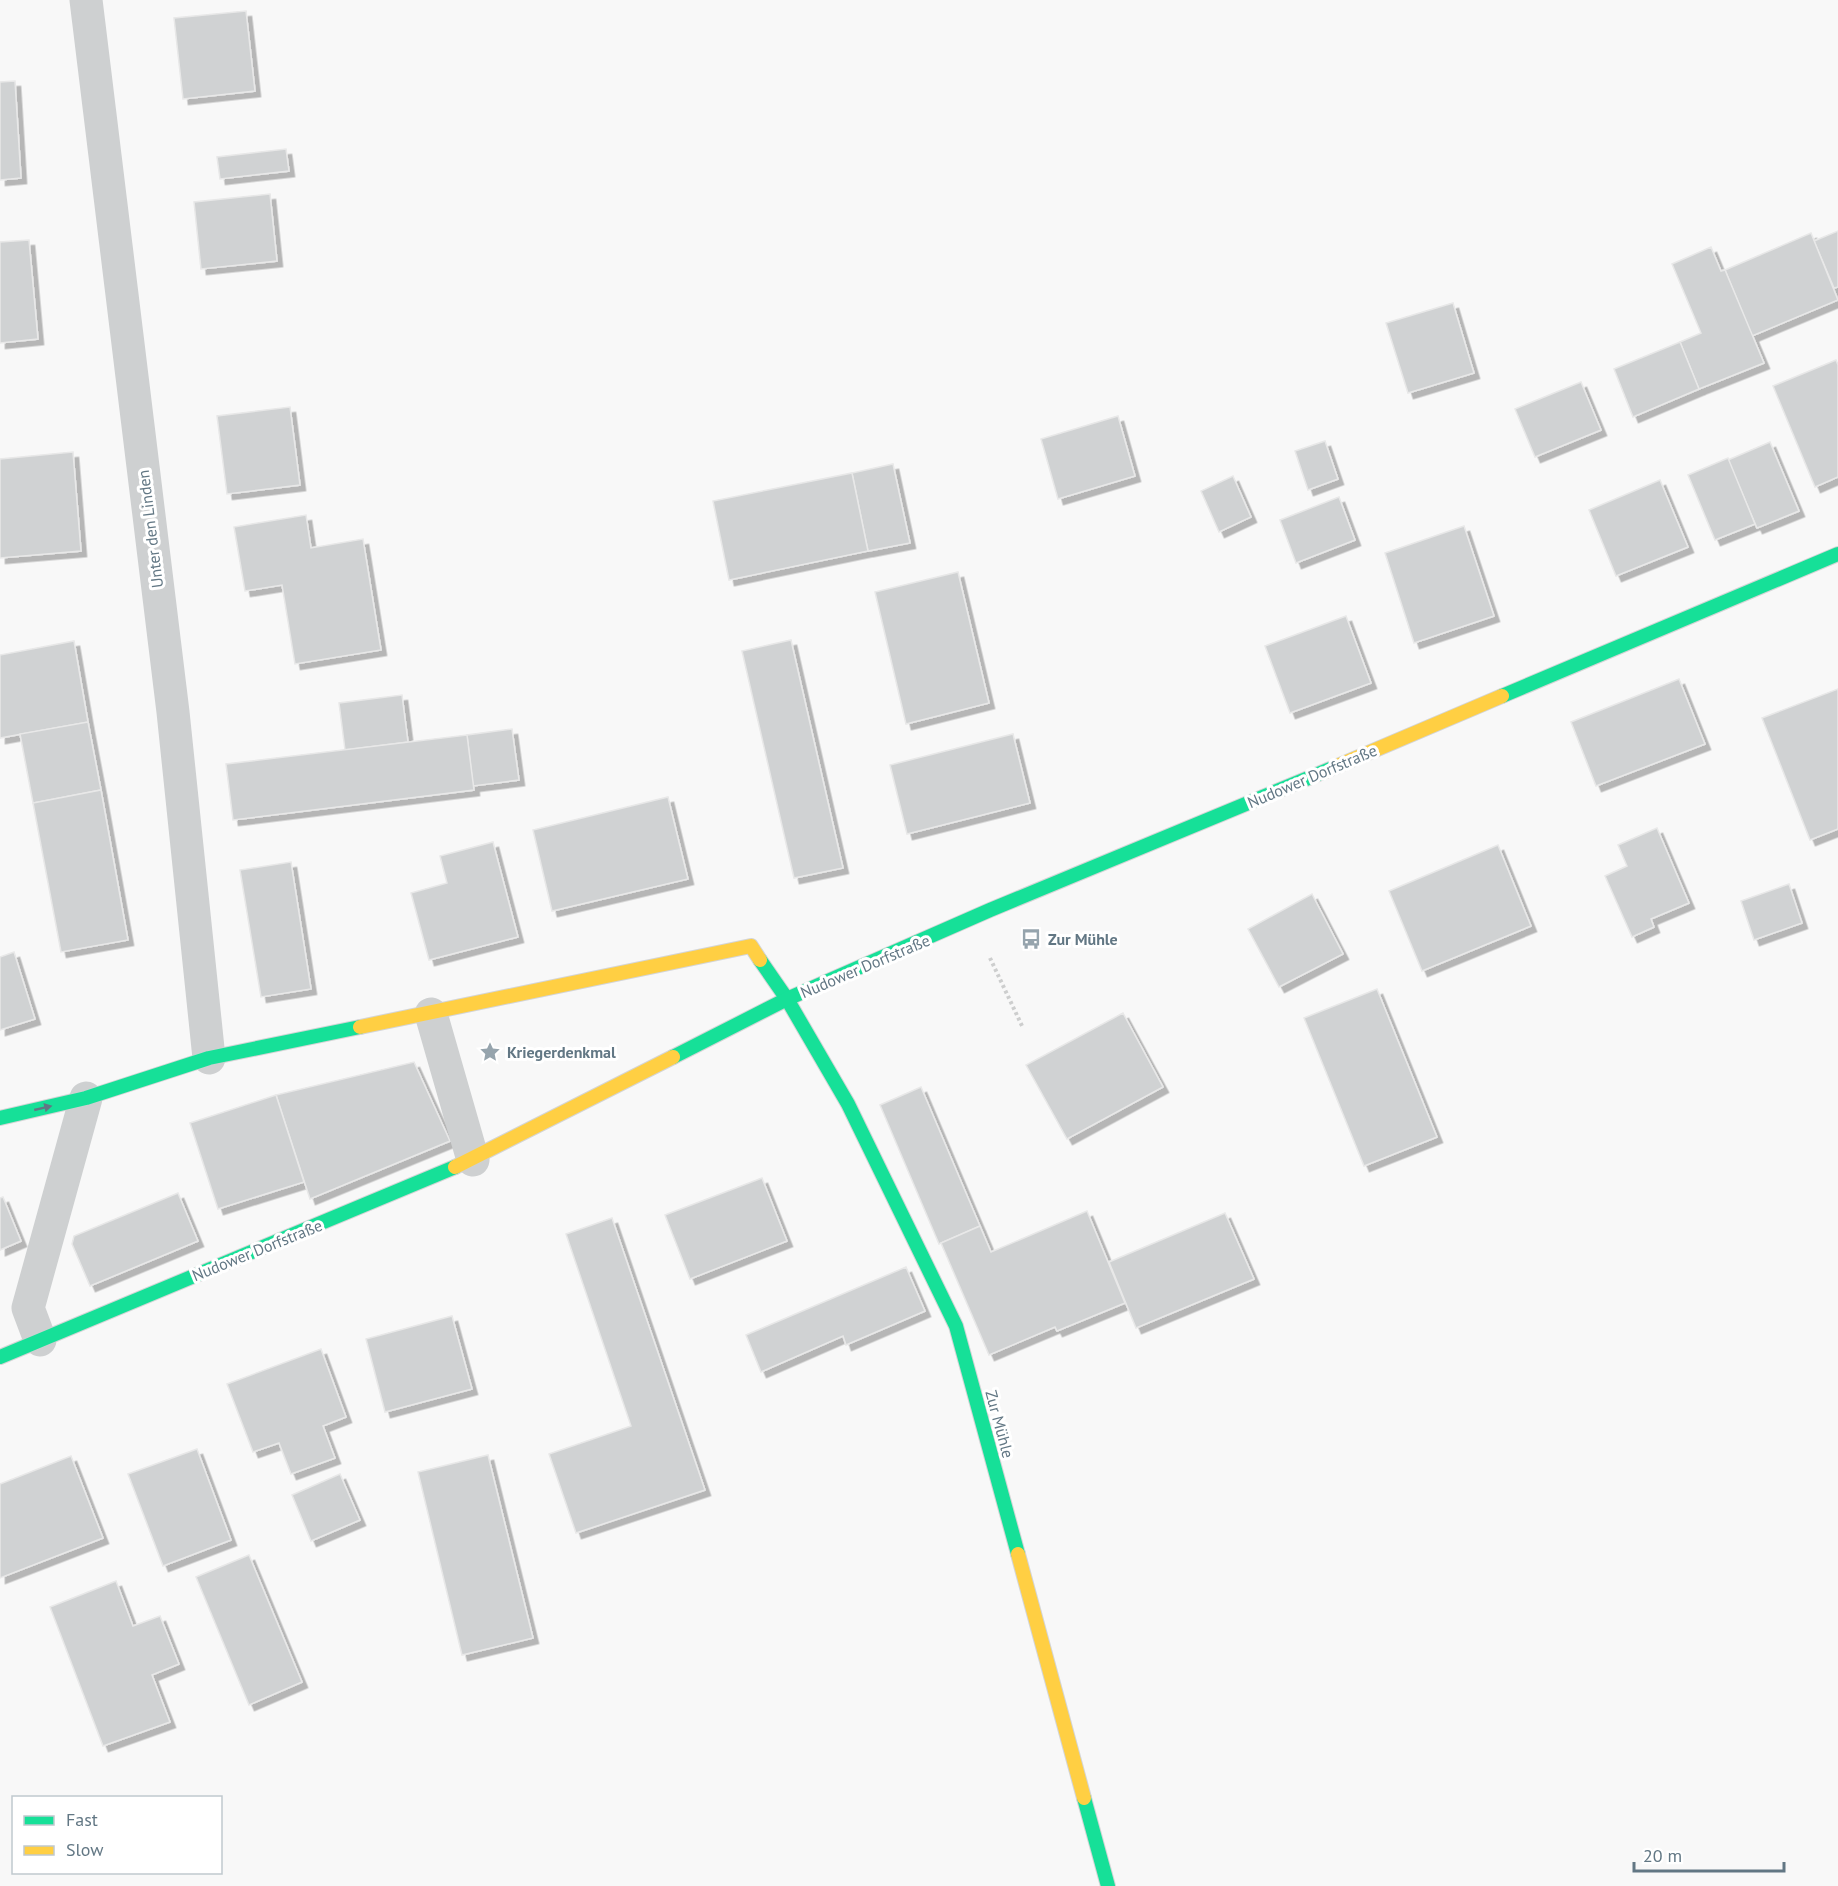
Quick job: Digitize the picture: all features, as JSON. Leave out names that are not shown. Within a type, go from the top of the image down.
[{"type":"street","name":"Unter den Linden","points":[[86,0],[171,700],[208,1058]]},
{"type":"street","name":"Nudower Dorfstraße","points":[[0,1357],[473,1160],[787,999],[990,910],[1838,554]]},
{"type":"street","name":"Nudower Dorfstraße","points":[[0,1118],[86,1098],[208,1058],[431,1014],[751,946],[787,999]]},
{"type":"street","name":"Zur Mühle","points":[[787,999],[848,1104],[956,1326],[1108,1886]]},
{"type":"street","points":[[431,1014],[473,1160]]},
{"type":"street","points":[[40,1340],[28,1308],[86,1098]]},
{"type":"path","points":[[988,953],[1023,1028]]},
{"type":"building","points":[[246,11],[255,91],[183,99],[174,18]]},
{"type":"building","points":[[15,81],[21,178],[0,180],[0,82]]},
{"type":"building","points":[[286,149],[289,171],[220,179],[217,157]]},
{"type":"building","points":[[270,194],[277,261],[201,269],[194,202]]},
{"type":"building","points":[[1838,231],[1838,287],[1834,288],[1814,241]]},
{"type":"building","points":[[1811,233],[1838,300],[1752,336],[1725,270]]},
{"type":"building","points":[[29,240],[38,339],[0,343],[0,242]]},
{"type":"building","points":[[1711,247],[1721,271],[1725,270],[1764,363],[1699,389],[1680,342],[1701,333],[1672,264]]},
{"type":"building","points":[[1453,303],[1474,373],[1408,393],[1386,323]]},
{"type":"building","points":[[1680,342],[1699,389],[1633,417],[1614,369]]},
{"type":"building","points":[[1836,360],[1838,365],[1838,477],[1815,487],[1773,386]]},
{"type":"building","points":[[1581,382],[1601,430],[1535,457],[1515,409]]},
{"type":"building","points":[[290,407],[300,485],[227,494],[217,416]]},
{"type":"building","points":[[1118,416],[1135,476],[1058,499],[1041,439]]},
{"type":"building","points":[[1325,441],[1338,479],[1308,490],[1295,451]]},
{"type":"building","points":[[1770,442],[1799,511],[1757,528],[1728,460]]},
{"type":"building","points":[[73,452],[81,551],[0,558],[0,459]]},
{"type":"building","points":[[1728,458],[1755,524],[1715,540],[1688,475]]},
{"type":"building","points":[[893,464],[910,543],[868,551],[852,473]]},
{"type":"building","points":[[852,473],[868,551],[729,580],[713,501]]},
{"type":"building","points":[[1233,476],[1251,517],[1219,532],[1201,491]]},
{"type":"building","points":[[1660,480],[1688,547],[1616,576],[1589,510]]},
{"type":"building","points":[[1339,497],[1355,540],[1296,563],[1280,520]]},
{"type":"building","points":[[306,515],[311,548],[363,539],[381,650],[295,664],[282,585],[245,591],[234,527]]},
{"type":"building","points":[[1464,526],[1494,616],[1414,643],[1385,553]]},
{"type":"building","points":[[958,572],[989,703],[906,724],[875,592]]},
{"type":"building","points":[[1346,616],[1371,683],[1290,713],[1265,646]]},
{"type":"building","points":[[791,640],[843,868],[794,878],[742,651]]},
{"type":"building","points":[[74,641],[88,722],[0,738],[0,655]]},
{"type":"building","points":[[1679,679],[1705,744],[1596,786],[1571,722]]},
{"type":"building","points":[[1838,689],[1838,829],[1810,840],[1762,718]]},
{"type":"building","points":[[402,695],[408,742],[345,750],[339,703]]},
{"type":"building","points":[[88,722],[101,790],[33,803],[20,734]]},
{"type":"building","points":[[512,729],[519,780],[473,786],[467,735]]},
{"type":"building","points":[[1013,734],[1030,803],[907,834],[890,765]]},
{"type":"building","points":[[467,735],[474,790],[233,820],[226,764]]},
{"type":"building","points":[[101,790],[128,940],[61,952],[33,803]]},
{"type":"building","points":[[668,797],[688,879],[552,911],[533,830]]},
{"type":"building","points":[[1657,828],[1689,903],[1651,919],[1654,927],[1632,937],[1605,876],[1627,866],[1618,845]]},
{"type":"building","points":[[493,842],[518,937],[429,960],[411,893],[447,883],[440,856]]},
{"type":"building","points":[[1498,845],[1531,926],[1422,971],[1389,891]]},
{"type":"building","points":[[291,862],[311,989],[261,997],[240,870]]},
{"type":"building","points":[[1789,884],[1802,923],[1754,940],[1741,901]]},
{"type":"building","points":[[1312,894],[1343,954],[1279,987],[1248,929]]},
{"type":"building","points":[[14,952],[35,1019],[0,1030],[0,957]]},
{"type":"building","points":[[1377,989],[1437,1137],[1364,1166],[1304,1018]]},
{"type":"building","points":[[1123,1013],[1163,1087],[1067,1139],[1026,1065]]},
{"type":"building","points":[[414,1062],[450,1141],[310,1199],[276,1095]]},
{"type":"building","points":[[921,1087],[980,1226],[939,1244],[880,1105]]},
{"type":"building","points":[[276,1095],[304,1182],[218,1209],[190,1123]]},
{"type":"building","points":[[762,1178],[787,1241],[690,1279],[665,1215]]},
{"type":"building","points":[[178,1193],[198,1241],[90,1286],[72,1244],[74,1236]]},
{"type":"building","points":[[3,1197],[21,1241],[0,1250],[0,1198]]},
{"type":"building","points":[[1087,1211],[1125,1303],[1057,1331],[1055,1327],[989,1355],[941,1243],[980,1226],[991,1252]]},
{"type":"building","points":[[1225,1213],[1254,1279],[1136,1328],[1109,1262]]},
{"type":"building","points":[[612,1218],[705,1490],[576,1533],[549,1454],[631,1426],[566,1234]]},
{"type":"building","points":[[906,1267],[925,1311],[846,1345],[843,1336],[761,1372],[746,1335]]},
{"type":"building","points":[[452,1316],[472,1389],[385,1412],[366,1339]]},
{"type":"building","points":[[321,1349],[346,1417],[323,1426],[335,1458],[291,1474],[279,1443],[253,1452],[227,1384]]},
{"type":"building","points":[[197,1449],[231,1540],[163,1566],[128,1474]]},
{"type":"building","points":[[488,1455],[533,1638],[462,1655],[418,1472]]},
{"type":"building","points":[[71,1456],[103,1538],[0,1578],[0,1484]]},
{"type":"building","points":[[340,1474],[360,1520],[311,1541],[292,1495]]},
{"type":"building","points":[[249,1555],[302,1682],[249,1705],[196,1577]]},
{"type":"building","points":[[116,1581],[133,1626],[160,1616],[179,1664],[152,1675],[170,1722],[103,1746],[50,1607]]},
{"type":"traffic: fast","points":[[1502,696],[1838,554]]},
{"type":"traffic: fast","points":[[673,1057],[787,999],[990,910],[1335,767]]},
{"type":"traffic: fast","points":[[760,960],[787,999],[848,1104],[956,1326],[1018,1554]]},
{"type":"traffic: fast","points":[[0,1118],[86,1098],[209,1058],[360,1027]]},
{"type":"traffic: fast","points":[[0,1357],[455,1167]]},
{"type":"traffic: fast","points":[[1084,1798],[1108,1886]]},
{"type":"traffic: slow","points":[[1335,767],[1502,696]]},
{"type":"traffic: slow","points":[[360,1027],[751,946],[760,960]]},
{"type":"traffic: slow","points":[[455,1167],[673,1057]]},
{"type":"traffic: slow","points":[[1018,1554],[1084,1798]]},
{"type":"place","name":"Zur Mühle","points":[[1031,939]]},
{"type":"place","name":"Kriegerdenkmal","points":[[490,1052]]}]
